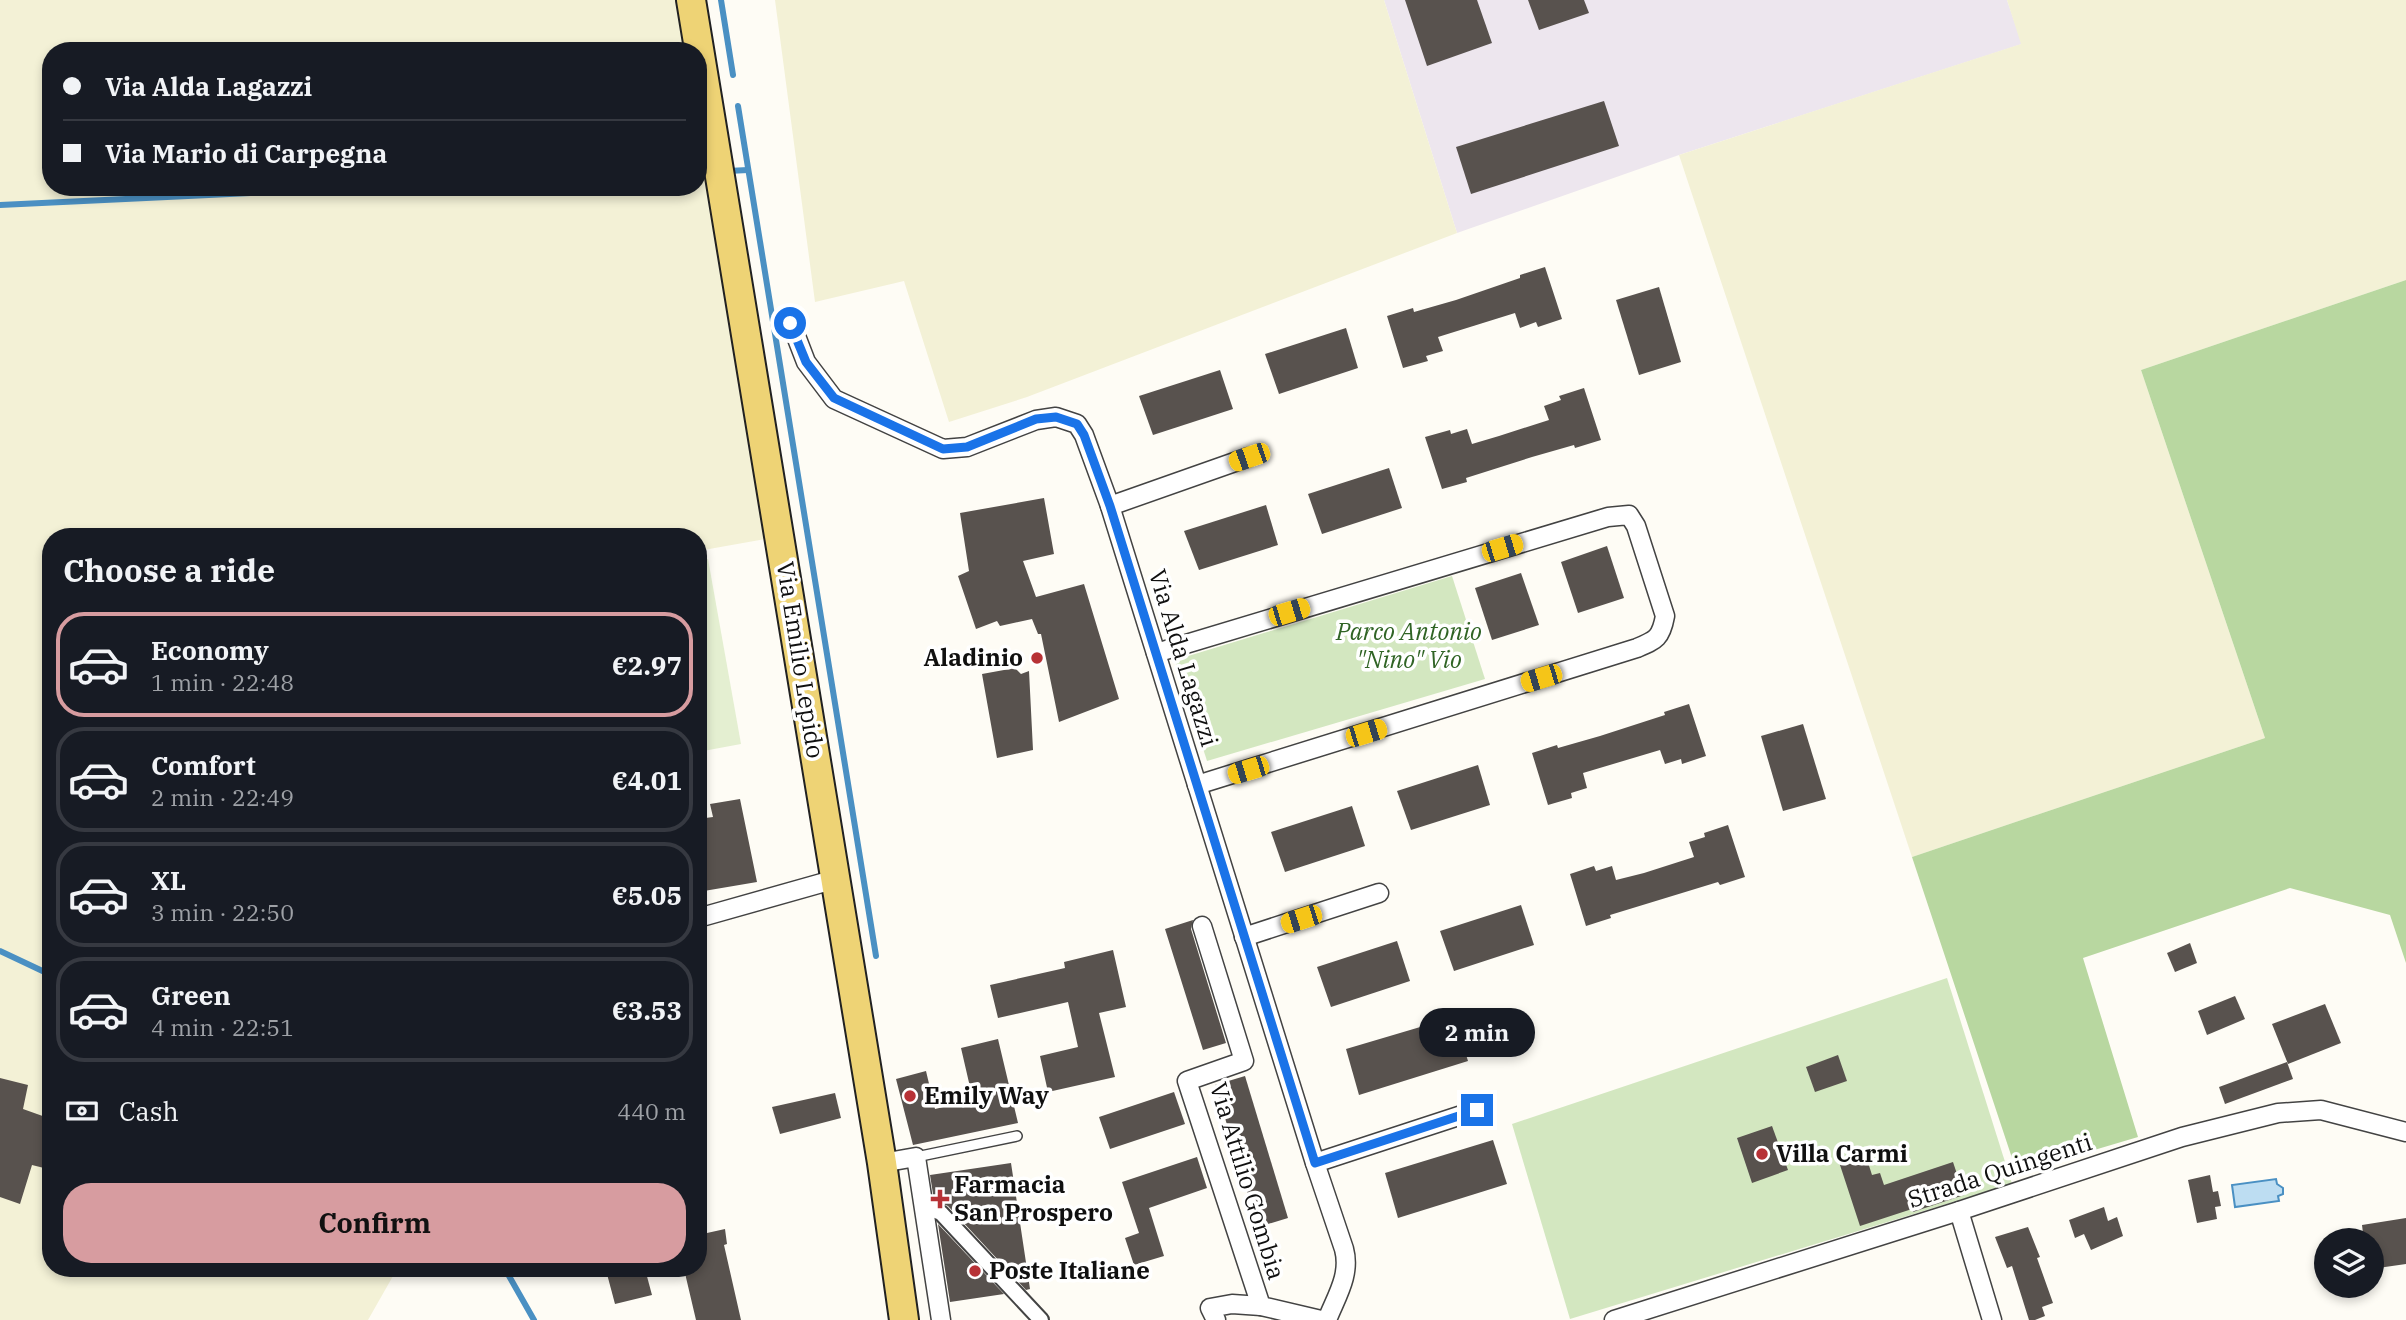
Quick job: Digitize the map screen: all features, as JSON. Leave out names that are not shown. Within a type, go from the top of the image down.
[{"type":"main road","name":"Via Emilio Lepido","points":[[691,0],[698,42]]},
{"type":"main road","name":"Via Emilio Lepido","points":[[707,97],[882,1163],[904,1320]]},
{"type":"street","name":"Via Alda Lagazzi","points":[[790,323],[806,362],[834,398],[943,449],[967,447],[1036,419],[1056,417],[1077,424],[1084,435],[1110,506],[1348,1263],[1346,1275],[1327,1320]]},
{"type":"street","points":[[1110,506],[1249,457]]},
{"type":"street","points":[[1156,653],[1608,517],[1629,516],[1636,526],[1665,616],[1662,630],[1655,641],[1637,648],[1198,785]]},
{"type":"street","points":[[707,915],[836,879]]},
{"type":"street","points":[[1244,937],[1379,893]]},
{"type":"street","name":"Via Attilio Gombia","points":[[1202,926],[1244,1061],[1187,1081],[1261,1306],[1321,1320]]},
{"type":"street","points":[[1315,1163],[1477,1110]]},
{"type":"street","name":"Strada Quingenti","points":[[1614,1320],[2182,1137],[2278,1113],[2321,1110],[2406,1132]]},
{"type":"street","points":[[882,1163],[916,1157],[941,1320]]},
{"type":"street","points":[[923,1206],[941,1213],[1041,1320]]},
{"type":"street","points":[[1959,1211],[1992,1320]]},
{"type":"street","points":[[1216,1320],[1210,1308],[1232,1304],[1261,1306]]},
{"type":"lane","points":[[916,1157],[1017,1136]]},
{"type":"shaded area","points":[[0,0],[678,0],[685,42],[42,42],[42,196],[707,196],[707,168],[771,538],[707,549],[707,528],[42,528],[42,1277],[392,1277],[368,1320],[0,1320]]},
{"type":"shaded area","points":[[775,0],[1384,0],[1457,233],[1027,397],[949,422],[904,281],[815,302]]},
{"type":"shaded area","points":[[1384,0],[2007,0],[2022,44],[1679,155],[1457,233]]},
{"type":"shaded area","points":[[2007,0],[2406,0],[2406,280],[2141,370],[2265,738],[1912,857],[1679,155],[2021,44]]},
{"type":"green space","points":[[2406,280],[2406,963],[2390,915],[2290,888],[2083,958],[2138,1137],[2017,1173],[1912,857],[2265,738],[2141,370]]},
{"type":"green space","points":[[707,559],[741,744],[707,750]]},
{"type":"green space","name":"Parco Antonio \"Nino\" Vio","points":[[1452,576],[1485,679],[1207,761],[1175,660]]},
{"type":"green space","points":[[1947,978],[2012,1184],[1570,1319],[1512,1124]]},
{"type":"water","points":[[2276,1179],[2277,1184],[2283,1188],[2283,1194],[2278,1196],[2279,1201],[2235,1207],[2232,1185]]},
{"type":"building","points":[[1405,0],[1477,0],[1492,43],[1427,66]]},
{"type":"building","points":[[1528,0],[1584,0],[1589,13],[1539,30]]},
{"type":"building","points":[[1604,101],[1619,146],[1471,194],[1456,147]]},
{"type":"building","points":[[1545,267],[1562,319],[1538,327],[1536,322],[1520,328],[1515,313],[1438,337],[1443,351],[1426,356],[1428,361],[1403,368],[1387,316],[1413,308],[1414,312],[1456,300]]},
{"type":"building","points":[[1659,287],[1681,362],[1639,375],[1616,300]]},
{"type":"building","points":[[1346,328],[1358,368],[1279,394],[1265,354]]},
{"type":"building","points":[[1220,370],[1233,409],[1153,435],[1139,396]]},
{"type":"building","points":[[1584,388],[1601,440],[1532,457],[1466,478],[1467,482],[1442,489],[1425,437],[1450,430],[1451,434],[1467,429],[1472,444],[1499,436],[1549,420],[1544,406],[1561,400],[1559,396]]},
{"type":"building","points":[[1389,468],[1402,508],[1322,534],[1308,494]]},
{"type":"building","points":[[1044,498],[1054,554],[1023,561],[1036,597],[1084,584],[1119,699],[1059,722],[1041,634],[1038,634],[1032,619],[1000,626],[997,621],[976,629],[958,576],[969,571],[960,513]]},
{"type":"building","points":[[1266,505],[1278,545],[1199,570],[1184,531]]},
{"type":"building","points":[[1607,546],[1624,598],[1578,613],[1561,562]]},
{"type":"building","points":[[1521,573],[1539,625],[1492,640],[1475,588]]},
{"type":"building","points":[[1015,668],[1021,674],[1029,671],[1033,750],[997,758],[982,674]]},
{"type":"building","points":[[1689,704],[1706,756],[1682,764],[1681,759],[1665,764],[1660,750],[1583,773],[1587,788],[1571,793],[1572,798],[1548,805],[1532,753],[1600,736],[1665,715],[1664,712]]},
{"type":"building","points":[[1803,724],[1826,799],[1783,811],[1761,736]]},
{"type":"building","points":[[1478,765],[1490,805],[1411,830],[1397,791]]},
{"type":"building","points":[[740,799],[757,882],[707,890],[707,818],[713,817],[710,804]]},
{"type":"building","points":[[1352,806],[1365,846],[1285,872],[1271,832]]},
{"type":"building","points":[[1728,825],[1745,877],[1720,885],[1718,882],[1610,915],[1611,918],[1586,926],[1570,874],[1594,866],[1596,871],[1612,866],[1616,880],[1644,873],[1694,857],[1689,842],[1705,837],[1704,833]]},
{"type":"building","points":[[1521,905],[1534,945],[1454,971],[1440,931]]},
{"type":"building","points":[[1193,920],[1191,929],[1226,1043],[1203,1050],[1165,929]]},
{"type":"building","points":[[1397,941],[1410,981],[1331,1007],[1317,967]]},
{"type":"building","points":[[2190,943],[2197,963],[2175,972],[2167,953]]},
{"type":"building","points":[[1113,950],[1126,1007],[1099,1013],[1115,1077],[1048,1092],[1040,1056],[1078,1047],[1068,1002],[998,1018],[990,985],[1065,968],[1064,962]]},
{"type":"building","points":[[2235,996],[2245,1019],[2207,1035],[2198,1011]]},
{"type":"building","points":[[2325,1004],[2341,1043],[2288,1064],[2272,1024]]},
{"type":"building","points":[[1454,1017],[1468,1061],[1359,1095],[1346,1049]]},
{"type":"building","points":[[998,1039],[1018,1123],[913,1145],[896,1079],[926,1071],[935,1109],[973,1100],[961,1048]]},
{"type":"building","points":[[1838,1055],[1847,1081],[1815,1092],[1806,1067]]},
{"type":"building","points":[[2287,1062],[2293,1079],[2225,1104],[2219,1087]]},
{"type":"building","points":[[1245,1076],[1288,1218],[1258,1227],[1215,1085]]},
{"type":"building","points":[[0,1078],[28,1085],[23,1109],[42,1116],[42,1168],[32,1165],[20,1204],[0,1197]]},
{"type":"building","points":[[1174,1092],[1185,1124],[1110,1149],[1099,1117]]},
{"type":"building","points":[[835,1093],[841,1118],[780,1134],[772,1107]]},
{"type":"building","name":"Villa Carmi","points":[[1772,1126],[1788,1170],[1752,1183],[1737,1138]]},
{"type":"building","points":[[1493,1140],[1507,1184],[1398,1218],[1385,1173]]},
{"type":"building","points":[[1865,1153],[1872,1175],[1880,1173],[1884,1185],[1953,1162],[1964,1195],[1860,1226],[1839,1162]]},
{"type":"building","points":[[1197,1157],[1207,1188],[1149,1208],[1164,1256],[1134,1265],[1125,1238],[1139,1233],[1122,1182]]},
{"type":"building","points":[[1011,1163],[1030,1289],[1026,1290],[948,1206],[934,1200],[930,1175]]},
{"type":"building","points":[[2210,1175],[2213,1192],[2218,1191],[2221,1206],[2215,1207],[2217,1219],[2197,1223],[2188,1180]]},
{"type":"building","points":[[2104,1207],[2108,1221],[2117,1217],[2123,1236],[2091,1250],[2084,1234],[2075,1238],[2069,1220]]},
{"type":"building","points":[[2406,1218],[2406,1264],[2384,1267],[2384,1228],[2362,1228],[2362,1225]]},
{"type":"building","points":[[938,1224],[1004,1294],[950,1302]]},
{"type":"building","points":[[2028,1227],[2053,1303],[2042,1307],[2045,1316],[2035,1320],[2029,1320],[2012,1266],[2007,1268],[1995,1237]]},
{"type":"building","points":[[725,1229],[727,1244],[724,1245],[741,1320],[696,1320],[686,1277],[707,1277],[707,1233]]},
{"type":"building","points":[[608,1277],[647,1277],[652,1295],[615,1304]]},
{"type":"waterway","points":[[721,0],[733,75]]},
{"type":"waterway","points":[[738,106],[876,956]]},
{"type":"waterway","points":[[728,171],[748,170]]},
{"type":"waterway","points":[[0,205],[190,196]]},
{"type":"waterway","points":[[0,951],[42,971]]},
{"type":"waterway","points":[[510,1277],[534,1320]]},
{"type":"place","name":"Aladinio","points":[[1037,658]]},
{"type":"place","name":"Emily Way","points":[[910,1096]]},
{"type":"place","name":"Villa Carmi","points":[[1762,1154]]},
{"type":"place","name":"Farmacia San Prospero","points":[[940,1199]]},
{"type":"place","name":"Poste Italiane","points":[[975,1271]]},
{"type":"route","points":[[790,323],[806,362],[834,398],[943,449],[967,447],[1036,419],[1056,417],[1077,424],[1084,435],[1110,506],[1315,1163],[1477,1110]]}]
